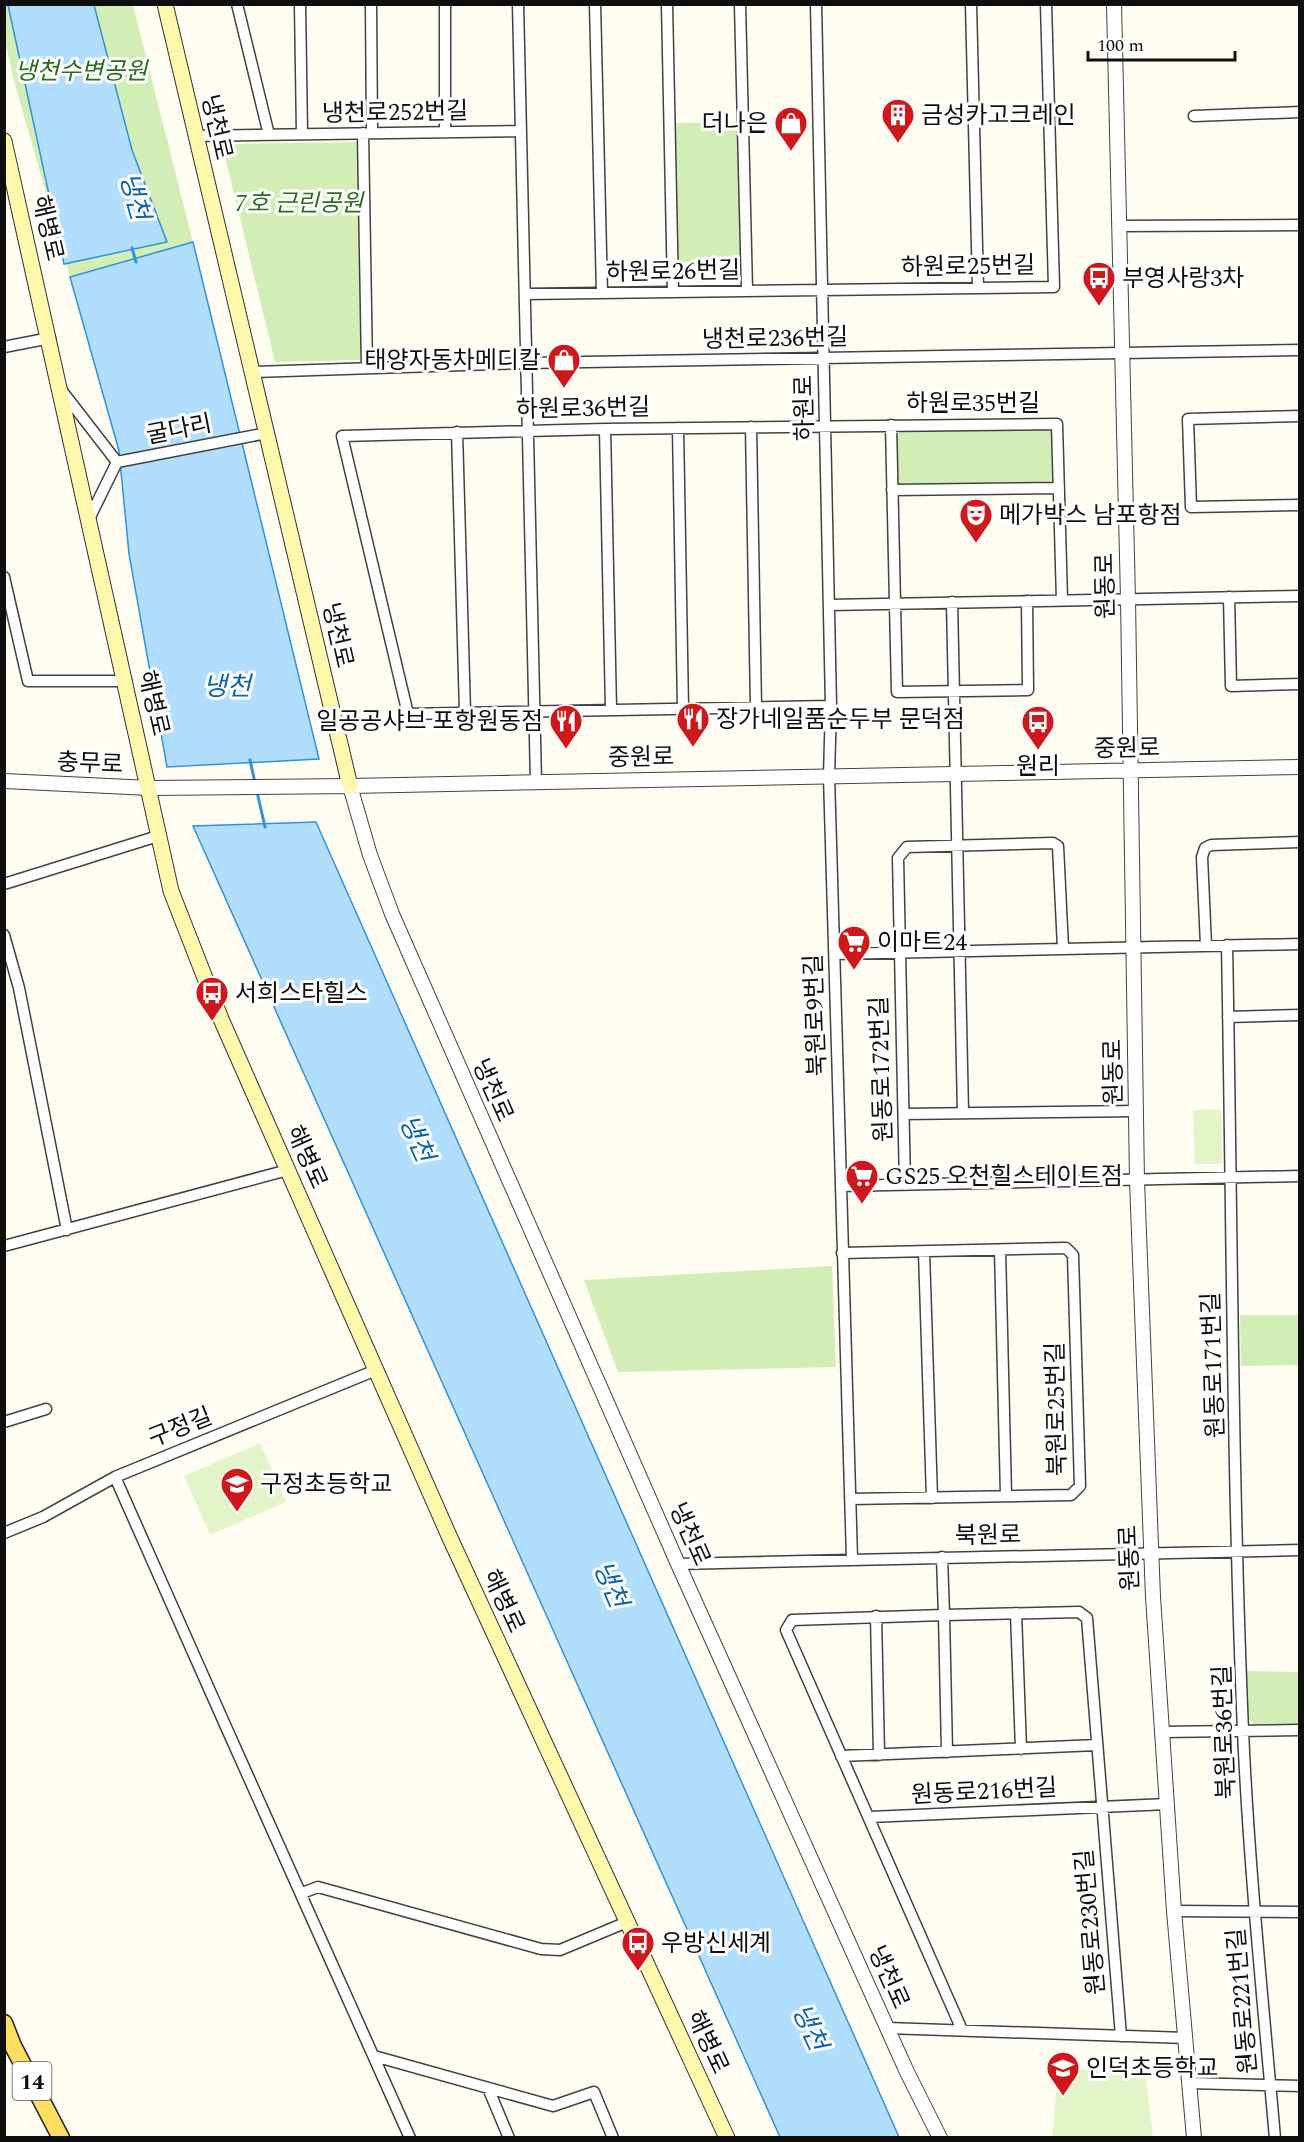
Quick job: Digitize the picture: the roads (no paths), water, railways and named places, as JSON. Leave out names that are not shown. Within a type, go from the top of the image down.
[{"type":"main road","name":"냉천로","points":[[165,4],[350,786]]},
{"type":"main road","name":"해병로","points":[[4,141],[150,788],[158,836],[175,901],[221,1019],[450,1538],[727,2138]]},
{"type":"main road","name":"14","points":[[4,2023],[13,2046],[61,2138]]},
{"type":"street","points":[[237,4],[269,135]]},
{"type":"street","points":[[300,4],[302,134]]},
{"type":"street","points":[[367,368],[367,133],[371,4]]},
{"type":"street","points":[[445,4],[445,132]]},
{"type":"street","points":[[518,4],[536,782]]},
{"type":"street","points":[[595,4],[602,293]]},
{"type":"street","points":[[667,4],[673,292]]},
{"type":"street","points":[[740,4],[747,290]]},
{"type":"street","name":"하원로","points":[[816,4],[831,706],[830,776]]},
{"type":"street","points":[[971,4],[978,287]]},
{"type":"street","name":"하원로25번길","points":[[822,289],[1054,286],[1046,4]]},
{"type":"street","name":"원동로","points":[[1114,4],[1128,599],[1137,1181],[1151,1553],[1174,1911],[1194,2138]]},
{"type":"street","points":[[1194,116],[1299,112]]},
{"type":"street","name":"냉천로252번길","points":[[196,136],[521,131]]},
{"type":"street","points":[[1118,226],[1299,225]]},
{"type":"street","name":"하원로26번길","points":[[525,294],[822,289]]},
{"type":"street","points":[[4,347],[50,338]]},
{"type":"street","name":"냉천로236번길","points":[[252,372],[526,363],[1299,350]]},
{"type":"street","points":[[61,391],[118,461],[90,518]]},
{"type":"street","points":[[1299,416],[1188,419],[1191,507],[1299,505]]},
{"type":"street","name":"하원로35번길","points":[[825,425],[1058,424],[1059,488]]},
{"type":"street","name":"하원로36번길","points":[[465,712],[408,714],[342,436],[825,425]]},
{"type":"street","points":[[891,425],[897,692],[1028,690],[1027,601]]},
{"type":"street","points":[[751,427],[756,707]]},
{"type":"street","points":[[678,428],[683,708]]},
{"type":"street","points":[[605,429],[611,709]]},
{"type":"street","points":[[457,432],[465,712],[831,706]]},
{"type":"street","name":"굴다리","points":[[118,461],[267,433]]},
{"type":"street","points":[[892,490],[1059,488],[1062,600]]},
{"type":"street","points":[[4,577],[28,681],[126,681]]},
{"type":"street","points":[[829,605],[1299,596]]},
{"type":"street","points":[[1229,597],[1231,686],[1299,684]]},
{"type":"street","points":[[952,602],[963,1113]]},
{"type":"street","name":"중원로","points":[[329,786],[1299,767]]},
{"type":"street","name":"북원로9번길","points":[[830,776],[852,1559]]},
{"type":"street","name":"충무로","points":[[4,782],[150,788],[329,786]]},
{"type":"street","name":"냉천로","points":[[350,786],[384,895],[678,1564],[940,2138]]},
{"type":"street","points":[[4,884],[158,836]]},
{"type":"street","points":[[1206,945],[1202,857],[1205,848],[1211,845],[1299,842]]},
{"type":"street","points":[[956,846],[1053,843],[1058,846],[1063,948]]},
{"type":"street","name":"원동로172번길","points":[[905,1185],[898,952],[898,858],[901,851],[907,847],[956,846]]},
{"type":"street","points":[[4,935],[20,988],[67,1230]]},
{"type":"street","points":[[835,954],[1299,944]]},
{"type":"street","name":"원동로171번길","points":[[1227,945],[1229,1178],[1239,1551]]},
{"type":"street","points":[[1228,1017],[1299,1015]]},
{"type":"street","points":[[904,1114],[1137,1111]]},
{"type":"street","points":[[4,1246],[288,1170]]},
{"type":"street","points":[[841,1186],[1299,1176]]},
{"type":"street","name":"북원로25번길","points":[[850,1499],[1071,1495],[1080,1486],[1073,1255],[1066,1248],[1000,1250]]},
{"type":"street","points":[[842,1253],[1000,1250],[1006,1495]]},
{"type":"street","points":[[924,1252],[932,1498]]},
{"type":"street","name":"구정길","points":[[4,1533],[43,1517],[115,1477],[376,1370]]},
{"type":"street","points":[[4,1422],[46,1409]]},
{"type":"street","points":[[115,1477],[245,1774],[302,1893],[410,2138]]},
{"type":"street","name":"북원로","points":[[678,1564],[1299,1550]]},
{"type":"street","name":"북원로36번길","points":[[1239,1551],[1243,1730],[1254,1912]]},
{"type":"street","name":"원동로216번길","points":[[942,1557],[947,1752]]},
{"type":"street","points":[[962,2030],[786,1630],[792,1620],[1078,1612],[1087,1618],[1100,1806]]},
{"type":"street","name":"원동로216번길","points":[[1016,1613],[1021,1749]]},
{"type":"street","points":[[876,1616],[879,1755]]},
{"type":"street","points":[[1162,1732],[1299,1730]]},
{"type":"street","name":"원동로216번길","points":[[841,1756],[1097,1745]]},
{"type":"street","name":"원동로216번길","points":[[870,1817],[1168,1804]]},
{"type":"street","name":"원동로230번길","points":[[1100,1806],[1120,2036]]},
{"type":"street","points":[[302,1893],[318,1887],[541,1948],[560,1950],[627,1922]]},
{"type":"street","name":"원동로221번길","points":[[1174,1911],[1299,1911]]},
{"type":"street","name":"원동로221번길","points":[[1254,1912],[1275,2138]]},
{"type":"street","points":[[888,2028],[1186,2038]]},
{"type":"street","points":[[374,2056],[553,2106],[594,2092],[613,2138]]},
{"type":"street","points":[[1190,2083],[1299,2086]]},
{"type":"street","points":[[488,2088],[509,2138]]},
{"type":"water","name":"냉천수변공원","points":[[8,5],[94,5],[132,150],[167,242],[64,264]]},
{"type":"water","name":"냉천","points":[[193,242],[319,759],[167,767],[129,554],[119,451],[70,277]]},
{"type":"water","points":[[316,822],[899,2137],[780,2137],[193,826]]},
{"type":"waterway","name":"냉천","points":[[132,248],[136,262]]},
{"type":"waterway","name":"냉천","points":[[250,760],[255,783]]},
{"type":"waterway","name":"냉천","points":[[257,792],[265,827]]},
{"type":"place","name":"금성카고크레인","points":[[898,144]]},
{"type":"place","name":"더나은","points":[[791,152]]},
{"type":"place","name":"부영사랑3차","points":[[1099,307]]},
{"type":"place","name":"태양자동차메디칼","points":[[564,389]]},
{"type":"place","name":"메가박스 남포항점","points":[[976,544]]},
{"type":"place","name":"장가네일품순두부 문덕점","points":[[693,748]]},
{"type":"place","name":"일공공샤브 포항원동점","points":[[566,750]]},
{"type":"place","name":"원리","points":[[1038,751]]},
{"type":"place","name":"이마트24","points":[[854,971]]},
{"type":"place","name":"서희스타힐스","points":[[212,1022]]},
{"type":"place","name":"GS25 오천힐스테이트점","points":[[862,1205]]},
{"type":"place","name":"구정초등학교","points":[[237,1513]]},
{"type":"place","name":"우방신세계","points":[[638,1972]]},
{"type":"place","name":"인덕초등학교","points":[[1063,2097]]},
{"type":"park label","name":"7호 근린공원","points":[[299,203]]}]
